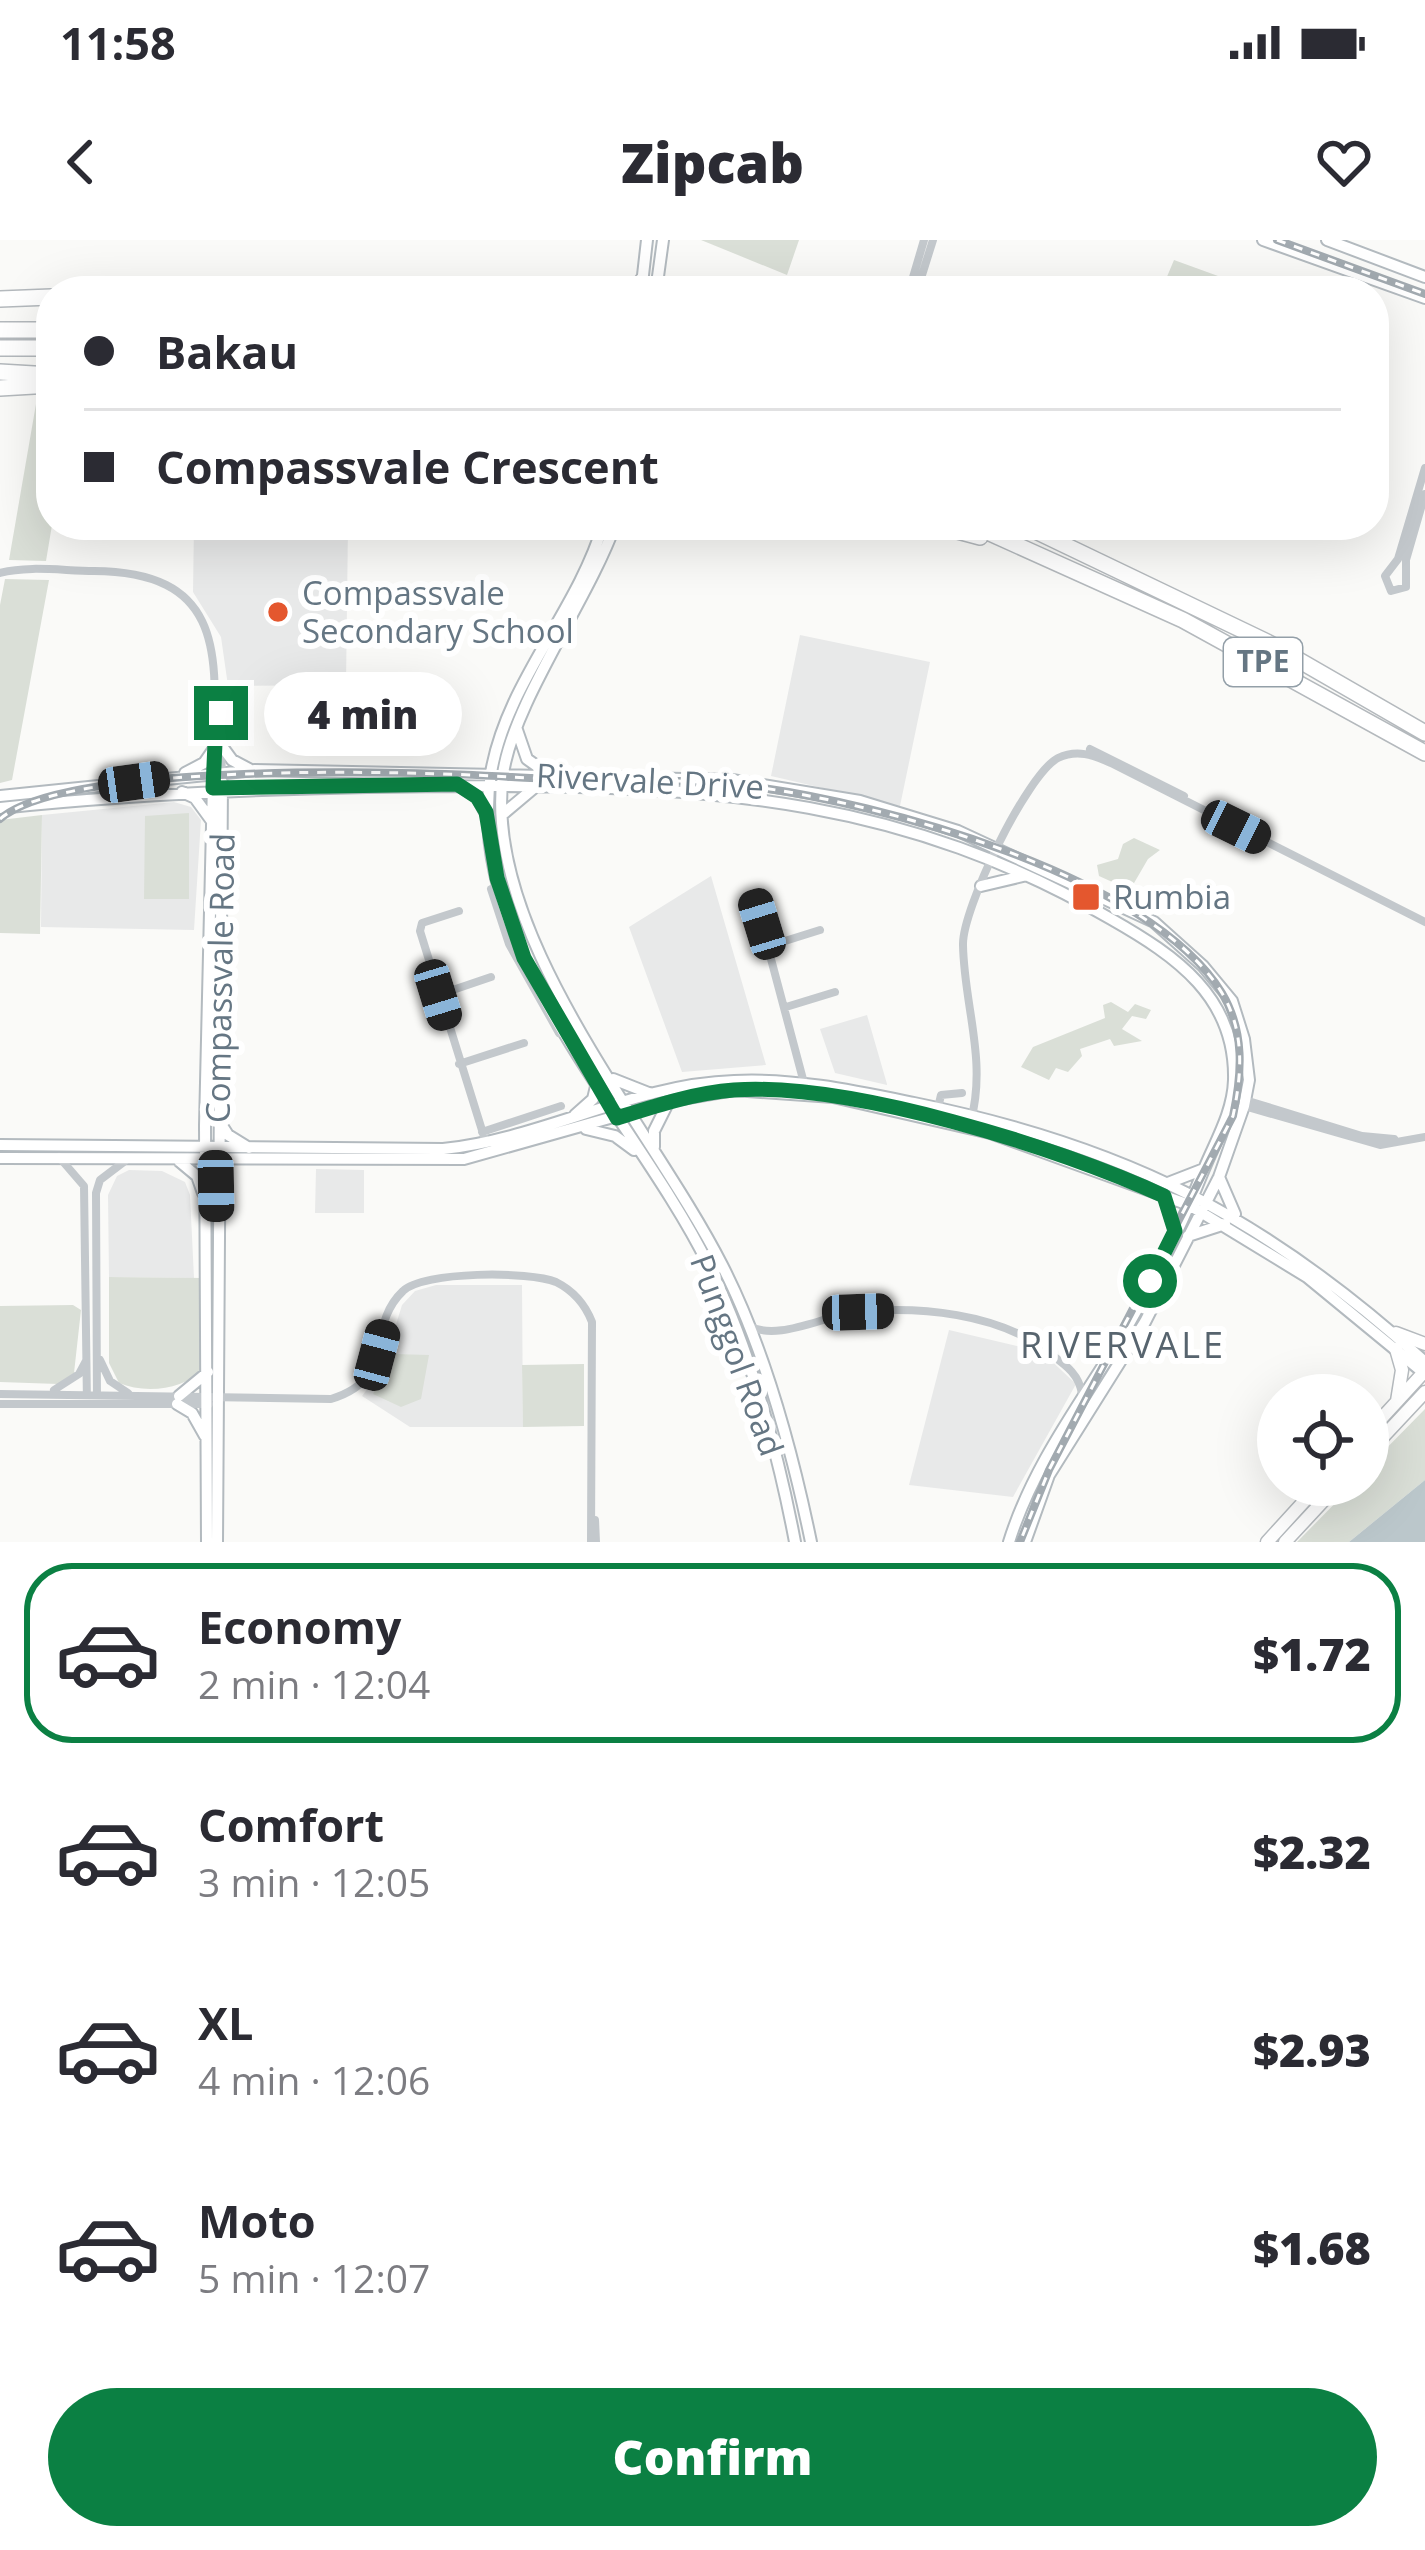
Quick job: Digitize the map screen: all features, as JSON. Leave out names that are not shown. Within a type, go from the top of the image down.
[{"type":"highway","points":[[0,299],[36,298]]},
{"type":"highway","points":[[0,330],[36,331]]},
{"type":"highway","points":[[0,348],[36,348]]},
{"type":"highway","points":[[0,372],[36,374]]},
{"type":"highway","points":[[0,388],[36,386]]},
{"type":"highway","points":[[989,540],[1035,553]]},
{"type":"highway","name":"TPE","points":[[1006,540],[1221,640],[1425,753]]},
{"type":"highway","name":"TPE","points":[[1054,540],[1269,643],[1425,733]]},
{"type":"main road","points":[[1396,1334],[1425,1344]]},
{"type":"main road","points":[[1396,1349],[1402,1370],[1397,1402]]},
{"type":"main road","points":[[1389,1411],[1424,1373]]},
{"type":"main road","points":[[1389,1433],[1425,1392]]},
{"type":"main road","points":[[1267,1542],[1299,1506]]},
{"type":"main road","points":[[1285,1542],[1318,1506]]},
{"type":"street","points":[[644,276],[646,240]]},
{"type":"street","points":[[649,276],[663,240]]},
{"type":"street","points":[[917,276],[928,240]]},
{"type":"street","points":[[1263,240],[1364,276]]},
{"type":"street","points":[[1327,240],[1425,277]]},
{"type":"street","points":[[1389,285],[1425,298]]},
{"type":"street","points":[[1425,468],[1398,559],[1384,576],[1390,591],[1406,587],[1406,560],[1425,494]]},
{"type":"street","name":"Punggol Road","points":[[597,540],[588,571],[497,745],[497,780],[512,871],[533,936],[597,1078]]},
{"type":"street","name":"Punggol Road","points":[[608,540],[497,780],[488,829],[496,893],[513,943],[549,1010],[723,1266],[757,1354],[811,1542]]},
{"type":"street","points":[[3,570],[121,572],[154,580],[179,593],[212,640],[217,774]]},
{"type":"street","points":[[517,730],[526,759],[554,778]]},
{"type":"street","points":[[0,808],[217,788],[456,778],[481,763],[497,745]]},
{"type":"street","points":[[217,747],[255,770]]},
{"type":"street","points":[[170,777],[204,763],[217,747]]},
{"type":"street","points":[[970,1120],[976,1039],[963,944],[992,860],[1034,774],[1049,758],[1090,749],[1425,924]]},
{"type":"street","points":[[0,796],[255,770],[497,780]]},
{"type":"street","name":"Compassvale Road","points":[[207,1542],[213,1400],[208,1372],[207,1204],[217,1116],[217,774]]},
{"type":"street","points":[[456,778],[477,797],[488,829]]},
{"type":"street","name":"Rivervale Drive","points":[[497,780],[716,779],[831,794],[1000,846],[1154,922],[1232,1000],[1249,1080],[1219,1178],[1198,1202],[1034,1478],[1010,1542]]},
{"type":"street","name":"Rivervale Drive","points":[[497,780],[537,786],[699,790],[867,817],[992,860],[1160,946],[1191,970],[1216,1005],[1234,1078],[1228,1113],[1204,1169],[1198,1202]]},
{"type":"street","points":[[179,791],[217,819],[233,798],[258,786]]},
{"type":"street","points":[[502,814],[537,786]]},
{"type":"street","name":"Compassvale Road","points":[[217,819],[205,1125],[216,1186],[213,1400],[217,1542]]},
{"type":"street","points":[[981,886],[1026,876]]},
{"type":"street","points":[[754,899],[804,1083]]},
{"type":"street","points":[[459,911],[420,926],[484,1138]]},
{"type":"street","points":[[769,946],[820,930]]},
{"type":"street","points":[[438,995],[491,977]]},
{"type":"street","points":[[786,1007],[835,992]]},
{"type":"street","points":[[459,1064],[524,1042]]},
{"type":"street","points":[[568,1120],[593,1099],[597,1078],[654,1094]]},
{"type":"street","points":[[216,1186],[253,1154],[464,1159],[583,1129],[654,1094],[732,1081],[804,1083],[938,1108],[1237,1217],[1309,1264],[1425,1362]]},
{"type":"street","points":[[0,1145],[211,1154],[415,1151],[734,1090],[833,1097],[970,1120]]},
{"type":"street","points":[[938,1108],[940,1095],[962,1093]]},
{"type":"street","points":[[583,1129],[615,1136],[648,1153],[670,1101]]},
{"type":"street","points":[[1245,1103],[1380,1145],[1425,1134]]},
{"type":"street","points":[[484,1138],[561,1106]]},
{"type":"street","points":[[217,1116],[228,1135],[253,1154]]},
{"type":"street","points":[[0,1158],[132,1158],[176,1153],[205,1125]]},
{"type":"street","points":[[176,1153],[197,1177],[207,1204]]},
{"type":"street","name":"Punggol Road","points":[[648,1153],[711,1270],[764,1420],[795,1542]]},
{"type":"street","points":[[58,1156],[84,1186],[92,1399]]},
{"type":"street","points":[[92,1399],[97,1354],[96,1193],[107,1172],[132,1158]]},
{"type":"street","points":[[1166,1189],[1204,1169]]},
{"type":"street","points":[[1219,1178],[1237,1217]]},
{"type":"street","points":[[1166,1189],[1180,1234],[1225,1224]]},
{"type":"street","points":[[1198,1202],[1307,1276],[1424,1373]]},
{"type":"street","name":"Rivervale Drive","points":[[1025,1542],[1048,1475],[1145,1322],[1180,1234]]},
{"type":"street","points":[[0,1404],[92,1399],[331,1399],[349,1394],[372,1372],[395,1299],[418,1281],[550,1280],[579,1299],[592,1322],[593,1542]]},
{"type":"street","points":[[746,1323],[760,1331],[858,1312],[948,1315],[1036,1342],[1073,1371],[1083,1396]]},
{"type":"street","points":[[757,1354],[777,1330]]},
{"type":"street","points":[[97,1354],[110,1381],[129,1394]]},
{"type":"street","points":[[46,1393],[69,1383],[87,1360]]},
{"type":"street","points":[[1073,1371],[1104,1364]]},
{"type":"street","points":[[178,1400],[208,1372]]},
{"type":"street","points":[[0,1394],[92,1399],[129,1394],[178,1400],[201,1424],[208,1445]]},
{"type":"shaded area","points":[[701,240],[799,240],[787,275]]},
{"type":"shaded area","points":[[1174,260],[1218,276],[1167,276]]},
{"type":"shaded area","points":[[36,404],[36,540],[50,540],[46,561],[9,560]]},
{"type":"shaded area","name":"Compassvale Secondary School","points":[[194,540],[348,540],[346,685],[228,686],[221,637],[193,592]]},
{"type":"shaded area","points":[[5,579],[49,580],[12,780],[0,783],[0,605]]},
{"type":"shaded area","points":[[800,635],[930,662],[900,806],[771,776]]},
{"type":"shaded area","points":[[174,802],[191,807],[201,820],[194,930],[41,927],[42,815]]},
{"type":"shaded area","points":[[189,813],[189,899],[144,899],[145,816]]},
{"type":"shaded area","points":[[42,815],[40,934],[0,933],[0,820]]},
{"type":"shaded area","points":[[1134,838],[1160,850],[1148,859],[1130,890],[1099,876],[1097,865],[1118,859],[1123,844]]},
{"type":"shaded area","points":[[711,876],[766,1065],[682,1072],[629,927]]},
{"type":"shaded area","points":[[1111,1002],[1128,1012],[1135,1004],[1151,1010],[1146,1019],[1132,1016],[1122,1029],[1142,1041],[1114,1046],[1110,1039],[1080,1049],[1082,1056],[1068,1072],[1056,1068],[1049,1080],[1021,1067],[1033,1047],[1105,1018],[1103,1005]]},
{"type":"shaded area","points":[[867,1015],[887,1085],[835,1073],[820,1029]]},
{"type":"shaded area","points":[[316,1169],[364,1170],[364,1213],[315,1213]]},
{"type":"shaded area","points":[[129,1170],[162,1171],[185,1182],[190,1195],[194,1278],[109,1277],[108,1195],[117,1176]]},
{"type":"shaded area","points":[[109,1277],[205,1278],[203,1369],[186,1382],[164,1388],[119,1383],[109,1363]]},
{"type":"shaded area","points":[[436,1285],[522,1285],[523,1427],[410,1427],[362,1396],[382,1370],[402,1305],[415,1291]]},
{"type":"shaded area","points":[[73,1305],[81,1310],[74,1373],[58,1384],[0,1382],[0,1306]]},
{"type":"shaded area","points":[[949,1330],[1042,1352],[1076,1384],[1013,1497],[909,1485]]},
{"type":"shaded area","points":[[393,1354],[429,1355],[421,1399],[401,1407],[373,1394]]},
{"type":"shaded area","points":[[584,1364],[584,1426],[523,1427],[522,1365]]},
{"type":"shaded area","points":[[1425,1409],[1425,1480],[1349,1542],[1297,1542],[1332,1506],[1389,1506],[1389,1446]]},
{"type":"shaded area","points":[[1425,1480],[1425,1542],[1349,1542]]},
{"type":"railway","points":[[1277,240],[1376,276]]},
{"type":"railway","points":[[1389,281],[1425,294]]},
{"type":"railway","points":[[0,819],[37,800],[94,787],[244,774],[400,773],[719,783],[803,795],[936,827],[1075,880],[1136,913],[1186,951],[1222,993],[1238,1038],[1236,1100],[1233,1116],[1049,1470],[1020,1542]]},
{"type":"place","name":"Compassvale Secondary School","points":[[278,612]]},
{"type":"place","name":"Rumbia","points":[[1086,897]]},
{"type":"district","name":"RIVERVALE","points":[[1123,1345]]},
{"type":"route","points":[[221,713],[217,698],[213,788],[457,784],[477,797],[486,812],[497,878],[516,941],[617,1118],[670,1101],[734,1090],[833,1097],[990,1133],[1086,1163],[1164,1196],[1175,1231],[1150,1281]]}]
